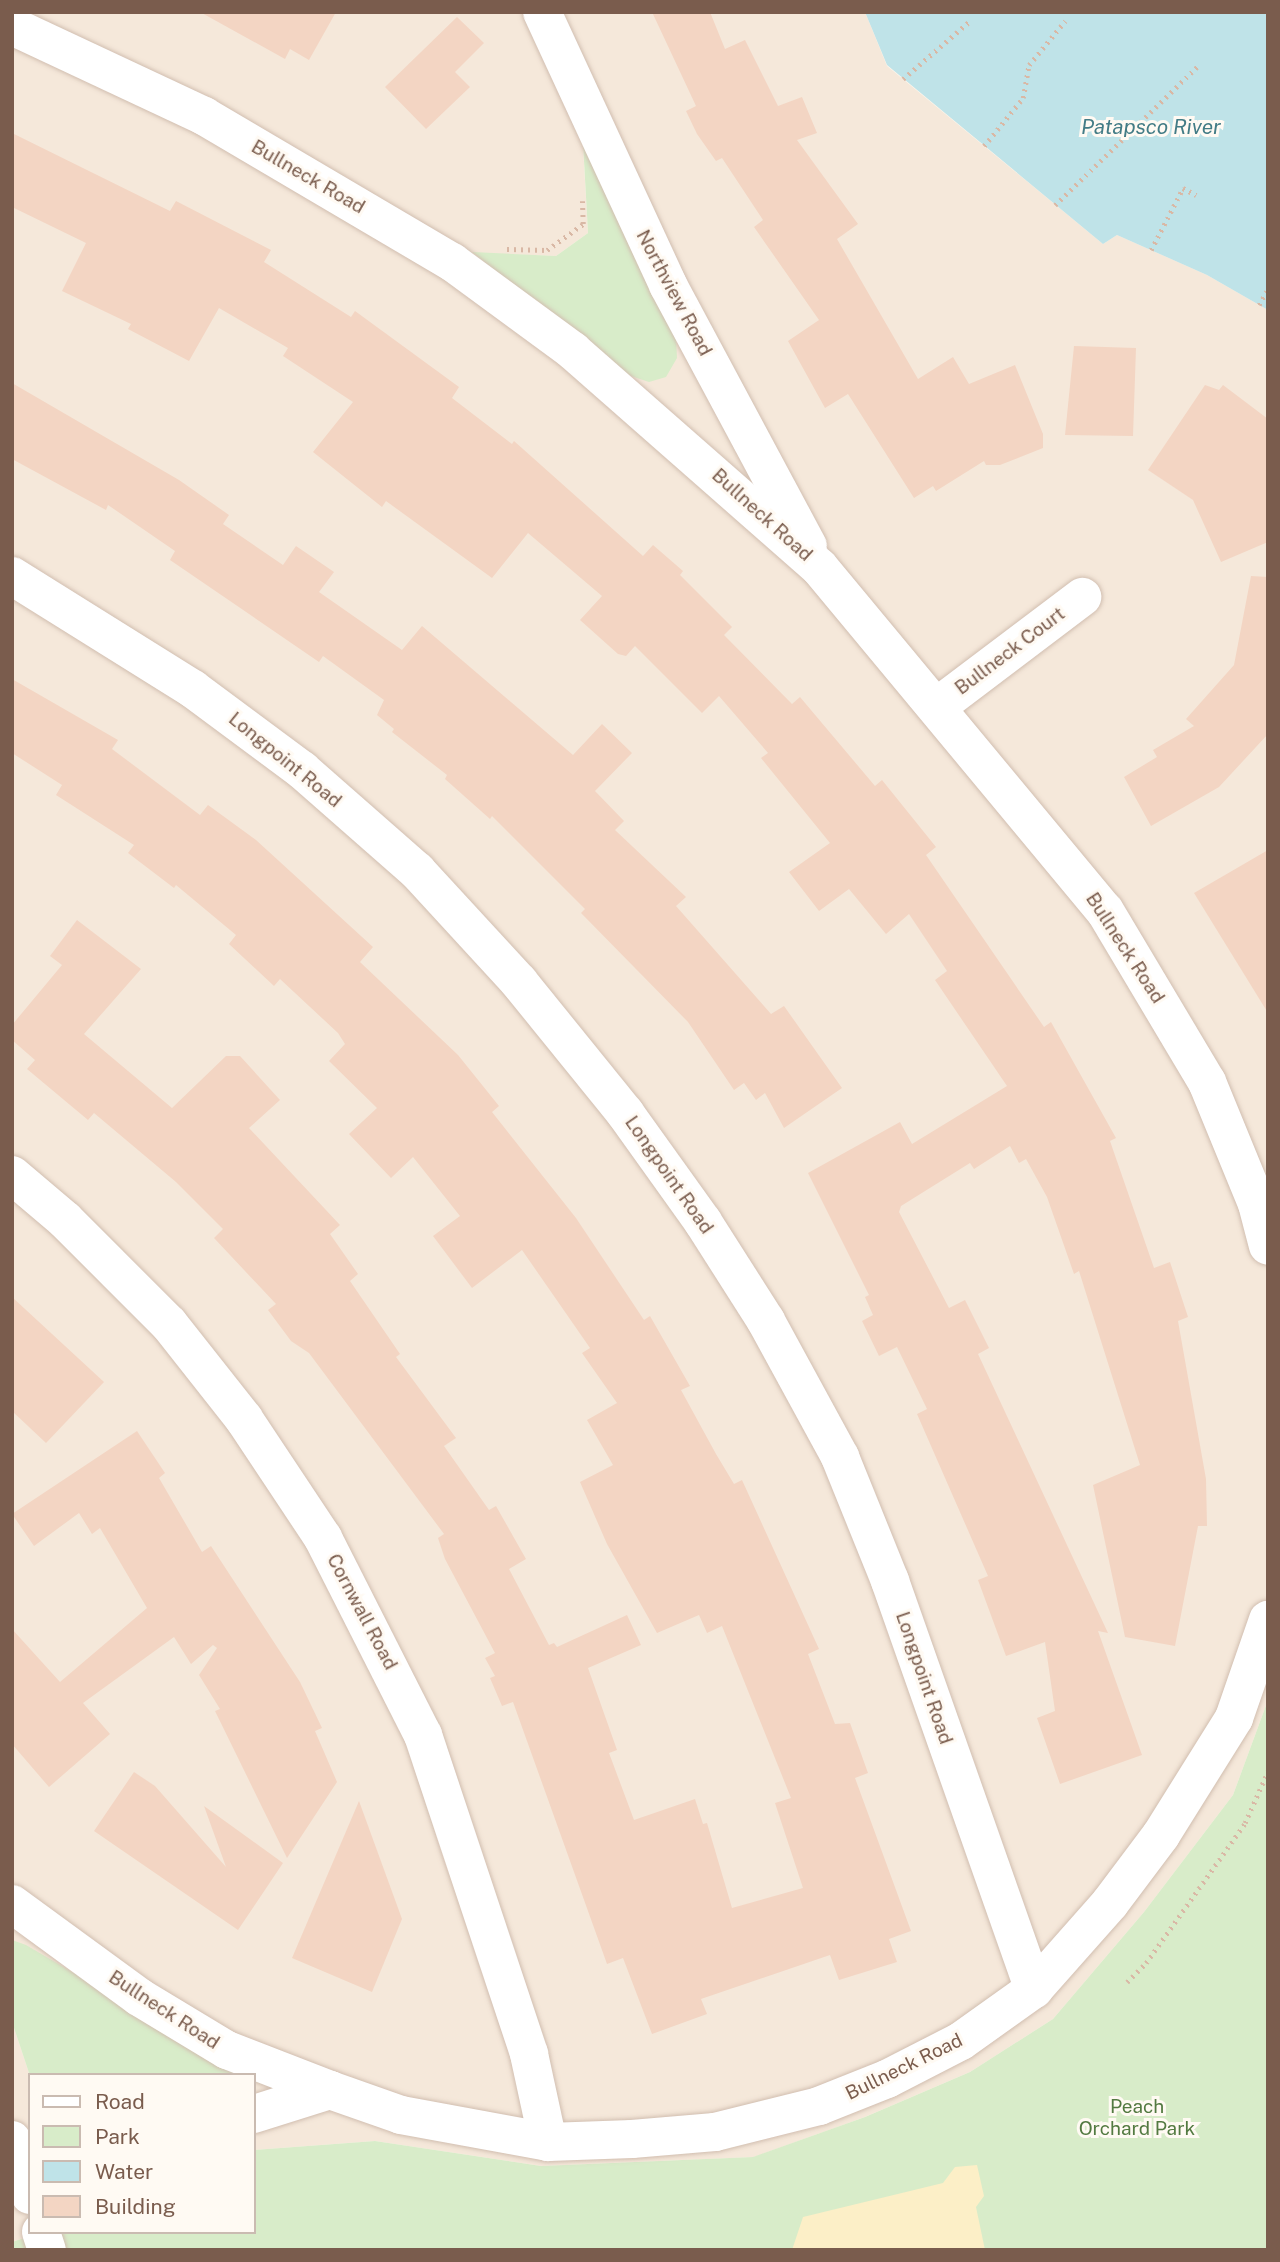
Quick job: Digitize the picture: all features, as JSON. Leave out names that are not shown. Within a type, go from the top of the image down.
[{"type":"street","name":"Northview Road","points":[[542,12],[668,285],[819,567]]},
{"type":"street","name":"Bullneck Road","points":[[12,26],[204,116],[444,257],[573,351],[819,567],[938,706],[1105,911],[1208,1082],[1257,1203],[1268,1246]]},
{"type":"street","name":"Longpoint Road","points":[[12,576],[194,689],[302,770],[418,872],[519,982],[640,1135],[766,1321],[840,1457],[890,1581],[1034,1989]]},
{"type":"street","name":"Bullneck Court","points":[[938,706],[1082,597]]},
{"type":"street","name":"Cornwall Road","points":[[12,1175],[169,1324],[244,1419],[323,1538],[423,1735],[529,2054],[548,2141]]},
{"type":"street","name":"Bullneck Road","points":[[12,1905],[139,1997],[227,2050],[401,2115],[548,2141],[715,2132],[819,2106],[887,2079],[961,2041],[1034,1989],[1110,1903],[1161,1835],[1234,1718],[1268,1620]]},
{"type":"street","points":[[256,2113],[330,2090]]},
{"type":"street","points":[[12,2140],[25,2192]]},
{"type":"path","points":[[904,79],[971,20]]},
{"type":"path","points":[[984,146],[1023,98],[1029,65],[1065,21]]},
{"type":"path","points":[[1055,205],[1199,65]]},
{"type":"path","points":[[444,257],[487,249],[547,250],[583,224],[581,187]]},
{"type":"path","points":[[1151,250],[1183,188],[1196,195]]},
{"type":"path","points":[[1259,305],[1268,289]]},
{"type":"path","points":[[1127,1982],[1146,1963],[1245,1823],[1268,1771]]},
{"type":"shaded area","points":[[12,12],[865,12],[887,66],[1103,244],[1117,235],[1207,275],[1268,310],[1268,1700],[1233,1795],[1144,1912],[1053,2019],[970,2072],[865,2117],[754,2157],[541,2166],[375,2141],[256,2150],[256,2073],[250,2073],[12,1940]],"holes":[[[583,146],[625,374],[474,253],[556,256],[588,233]]]},
{"type":"shaded area","points":[[12,2022],[29,2073],[28,2234],[36,2234],[12,2242]]},
{"type":"green space","points":[[583,143],[676,339],[677,358],[666,377],[649,382],[625,374],[472,252],[556,256],[588,233]]},
{"type":"green space","name":"Peach Orchard Park","points":[[1268,1700],[1268,2250],[12,2250],[12,2242],[36,2234],[256,2234],[256,2150],[375,2141],[541,2166],[753,2157],[865,2117],[970,2072],[1053,2019],[1144,1912],[1233,1795]]},
{"type":"green space","points":[[12,1940],[26,1945],[245,2073],[29,2073],[12,2022]]},
{"type":"sand","points":[[977,2165],[984,2196],[976,2207],[985,2250],[792,2250],[803,2217],[943,2183],[955,2167]]},
{"type":"water","name":"Patapsco River","points":[[865,12],[1268,12],[1268,310],[1207,275],[1117,235],[1103,244],[887,65]]},
{"type":"building","points":[[200,12],[336,12],[309,60],[290,49],[285,59]]},
{"type":"building","points":[[652,12],[710,12],[725,49],[745,40],[778,106],[802,97],[817,133],[797,140],[858,224],[837,239],[918,379],[953,357],[969,384],[1015,365],[1043,434],[1043,448],[1000,465],[986,465],[984,461],[936,491],[933,486],[914,498],[848,394],[825,408],[788,341],[819,320],[754,227],[763,220],[722,158],[716,161],[697,134],[686,111],[696,106]]},
{"type":"building","points":[[457,17],[484,43],[455,72],[470,87],[426,129],[385,87]]},
{"type":"building","points":[[12,133],[170,211],[176,201],[271,250],[264,262],[351,317],[355,311],[459,387],[452,398],[512,444],[514,441],[643,556],[653,545],[683,571],[680,575],[732,627],[724,635],[792,704],[800,697],[875,786],[882,780],[936,847],[926,855],[1044,1027],[1051,1022],[1116,1138],[1110,1141],[1154,1268],[1170,1262],[1188,1317],[1178,1321],[1206,1479],[1207,1526],[1198,1526],[1175,1646],[1125,1637],[1093,1485],[1140,1465],[1079,1271],[1074,1274],[1047,1197],[1026,1159],[1019,1163],[1010,1146],[974,1169],[970,1163],[901,1206],[899,1212],[949,1308],[965,1300],[989,1348],[978,1354],[1108,1633],[1098,1631],[1142,1755],[1060,1784],[1037,1718],[1055,1711],[1045,1642],[1006,1656],[978,1580],[988,1576],[917,1414],[927,1409],[897,1347],[879,1356],[862,1321],[873,1315],[865,1297],[869,1295],[808,1173],[900,1122],[912,1144],[1007,1086],[935,980],[947,971],[909,914],[886,934],[849,889],[819,911],[789,872],[830,843],[761,758],[768,753],[719,696],[702,713],[635,646],[626,656],[618,654],[580,620],[602,596],[528,533],[492,578],[386,501],[382,507],[313,452],[353,402],[283,356],[288,348],[219,308],[189,361],[128,329],[131,324],[62,291],[86,243],[12,207]]},
{"type":"building","points":[[1074,346],[1136,348],[1133,436],[1065,435]]},
{"type":"building","points":[[12,383],[179,480],[229,515],[223,524],[283,565],[296,546],[334,572],[319,592],[402,650],[422,626],[573,755],[602,724],[632,753],[595,791],[624,821],[615,830],[686,897],[676,906],[771,1014],[784,1006],[842,1088],[784,1128],[765,1093],[756,1100],[744,1083],[734,1090],[688,1022],[581,913],[585,909],[492,816],[490,819],[445,779],[447,775],[392,732],[394,729],[377,715],[384,700],[323,656],[319,662],[170,560],[175,551],[108,505],[106,510],[12,459]]},
{"type":"building","points":[[1205,385],[1219,390],[1223,385],[1268,419],[1268,542],[1221,562],[1193,500],[1148,470]]},
{"type":"building","points":[[1251,576],[1268,577],[1268,734],[1219,787],[1151,826],[1124,777],[1157,757],[1153,750],[1194,726],[1186,719],[1234,665]]},
{"type":"building","points":[[12,679],[118,740],[112,749],[200,815],[208,805],[256,840],[373,947],[360,962],[458,1055],[499,1106],[492,1112],[576,1218],[644,1320],[650,1316],[690,1386],[681,1390],[716,1454],[734,1484],[742,1480],[819,1649],[808,1654],[835,1724],[850,1723],[868,1773],[855,1778],[911,1931],[889,1939],[897,1962],[839,1980],[830,1955],[701,1999],[707,2014],[652,2034],[623,1958],[607,1964],[513,1702],[502,1706],[490,1678],[495,1676],[485,1658],[495,1653],[445,1559],[438,1538],[444,1534],[309,1353],[291,1341],[268,1310],[276,1304],[214,1238],[223,1229],[176,1182],[94,1113],[88,1120],[27,1069],[35,1060],[12,1040],[12,1025],[62,965],[50,956],[77,920],[141,969],[84,1034],[172,1108],[226,1056],[240,1056],[280,1100],[249,1128],[340,1225],[330,1234],[358,1274],[350,1281],[400,1354],[396,1357],[456,1438],[444,1446],[489,1510],[496,1506],[526,1559],[509,1569],[549,1645],[554,1643],[557,1647],[627,1615],[641,1645],[588,1668],[617,1750],[609,1753],[634,1820],[695,1799],[703,1824],[707,1823],[732,1908],[803,1888],[775,1803],[791,1798],[722,1626],[707,1633],[699,1615],[657,1633],[607,1544],[580,1482],[613,1465],[587,1420],[617,1403],[582,1353],[590,1348],[522,1250],[472,1288],[433,1236],[460,1216],[413,1157],[391,1178],[349,1134],[377,1108],[329,1061],[345,1044],[338,1033],[280,979],[274,986],[229,944],[236,935],[176,885],[174,888],[128,853],[134,845],[56,795],[62,785],[12,753]]},
{"type":"building","points":[[1268,850],[1268,1013],[1194,893]]},
{"type":"building","points":[[12,1297],[104,1382],[46,1443],[12,1411]]},
{"type":"building","points":[[137,1431],[165,1473],[159,1478],[202,1552],[211,1546],[300,1682],[322,1728],[315,1731],[337,1782],[287,1858],[215,1711],[220,1709],[199,1675],[217,1648],[213,1645],[191,1664],[174,1637],[83,1703],[110,1734],[49,1787],[12,1744],[12,1629],[60,1682],[147,1608],[100,1528],[92,1534],[79,1513],[34,1546],[12,1514]]},
{"type":"building","points":[[134,1772],[155,1786],[226,1867],[204,1806],[283,1863],[238,1930],[94,1831]]},
{"type":"building","points":[[359,1801],[402,1919],[372,1992],[292,1958]]}]
